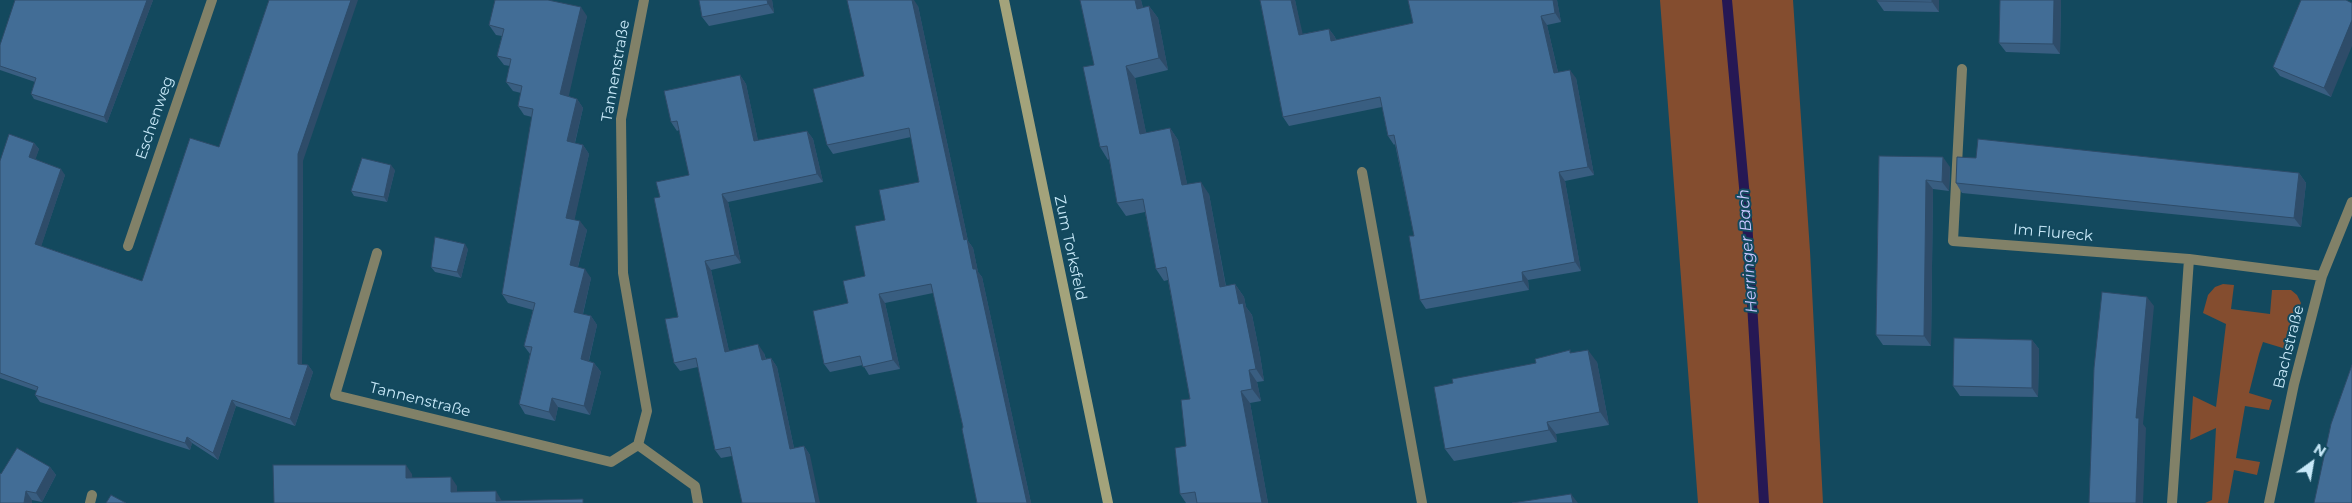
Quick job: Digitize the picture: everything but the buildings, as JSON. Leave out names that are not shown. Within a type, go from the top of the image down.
[{"type":"main road","name":"Zum Torksfeld","points":[[1004,0],[1108,503]]},
{"type":"street","name":"Eschenweg","points":[[128,246],[212,0]]},
{"type":"street","name":"Tannenstraße","points":[[377,252],[334,395],[611,462],[638,444],[647,412],[623,273],[621,119],[644,0]]},
{"type":"street","name":"Im Flureck","points":[[1962,68],[1953,240],[2189,259],[2322,276]]},
{"type":"street","points":[[1362,172],[1422,503]]},
{"type":"street","name":"Bachstraße","points":[[2269,503],[2294,384],[2322,276],[2352,202]]},
{"type":"street","points":[[2172,503],[2189,259]]},
{"type":"street","points":[[638,444],[695,486],[698,503]]},
{"type":"shaded area","points":[[1660,0],[1793,0],[1810,251],[1823,503],[1698,503]]},
{"type":"shaded area","points":[[2223,284],[2234,285],[2231,309],[2270,314],[2272,290],[2291,290],[2297,295],[2301,303],[2286,349],[2263,342],[2259,354],[2249,393],[2272,400],[2269,410],[2245,406],[2236,458],[2260,462],[2257,475],[2234,470],[2228,503],[2205,503],[2212,500],[2216,428],[2190,440],[2193,396],[2216,407],[2226,324],[2203,313],[2208,295],[2215,287]]},
{"type":"waterway","name":"Herringer Bach","points":[[1727,0],[1747,220],[1764,503]]}]
